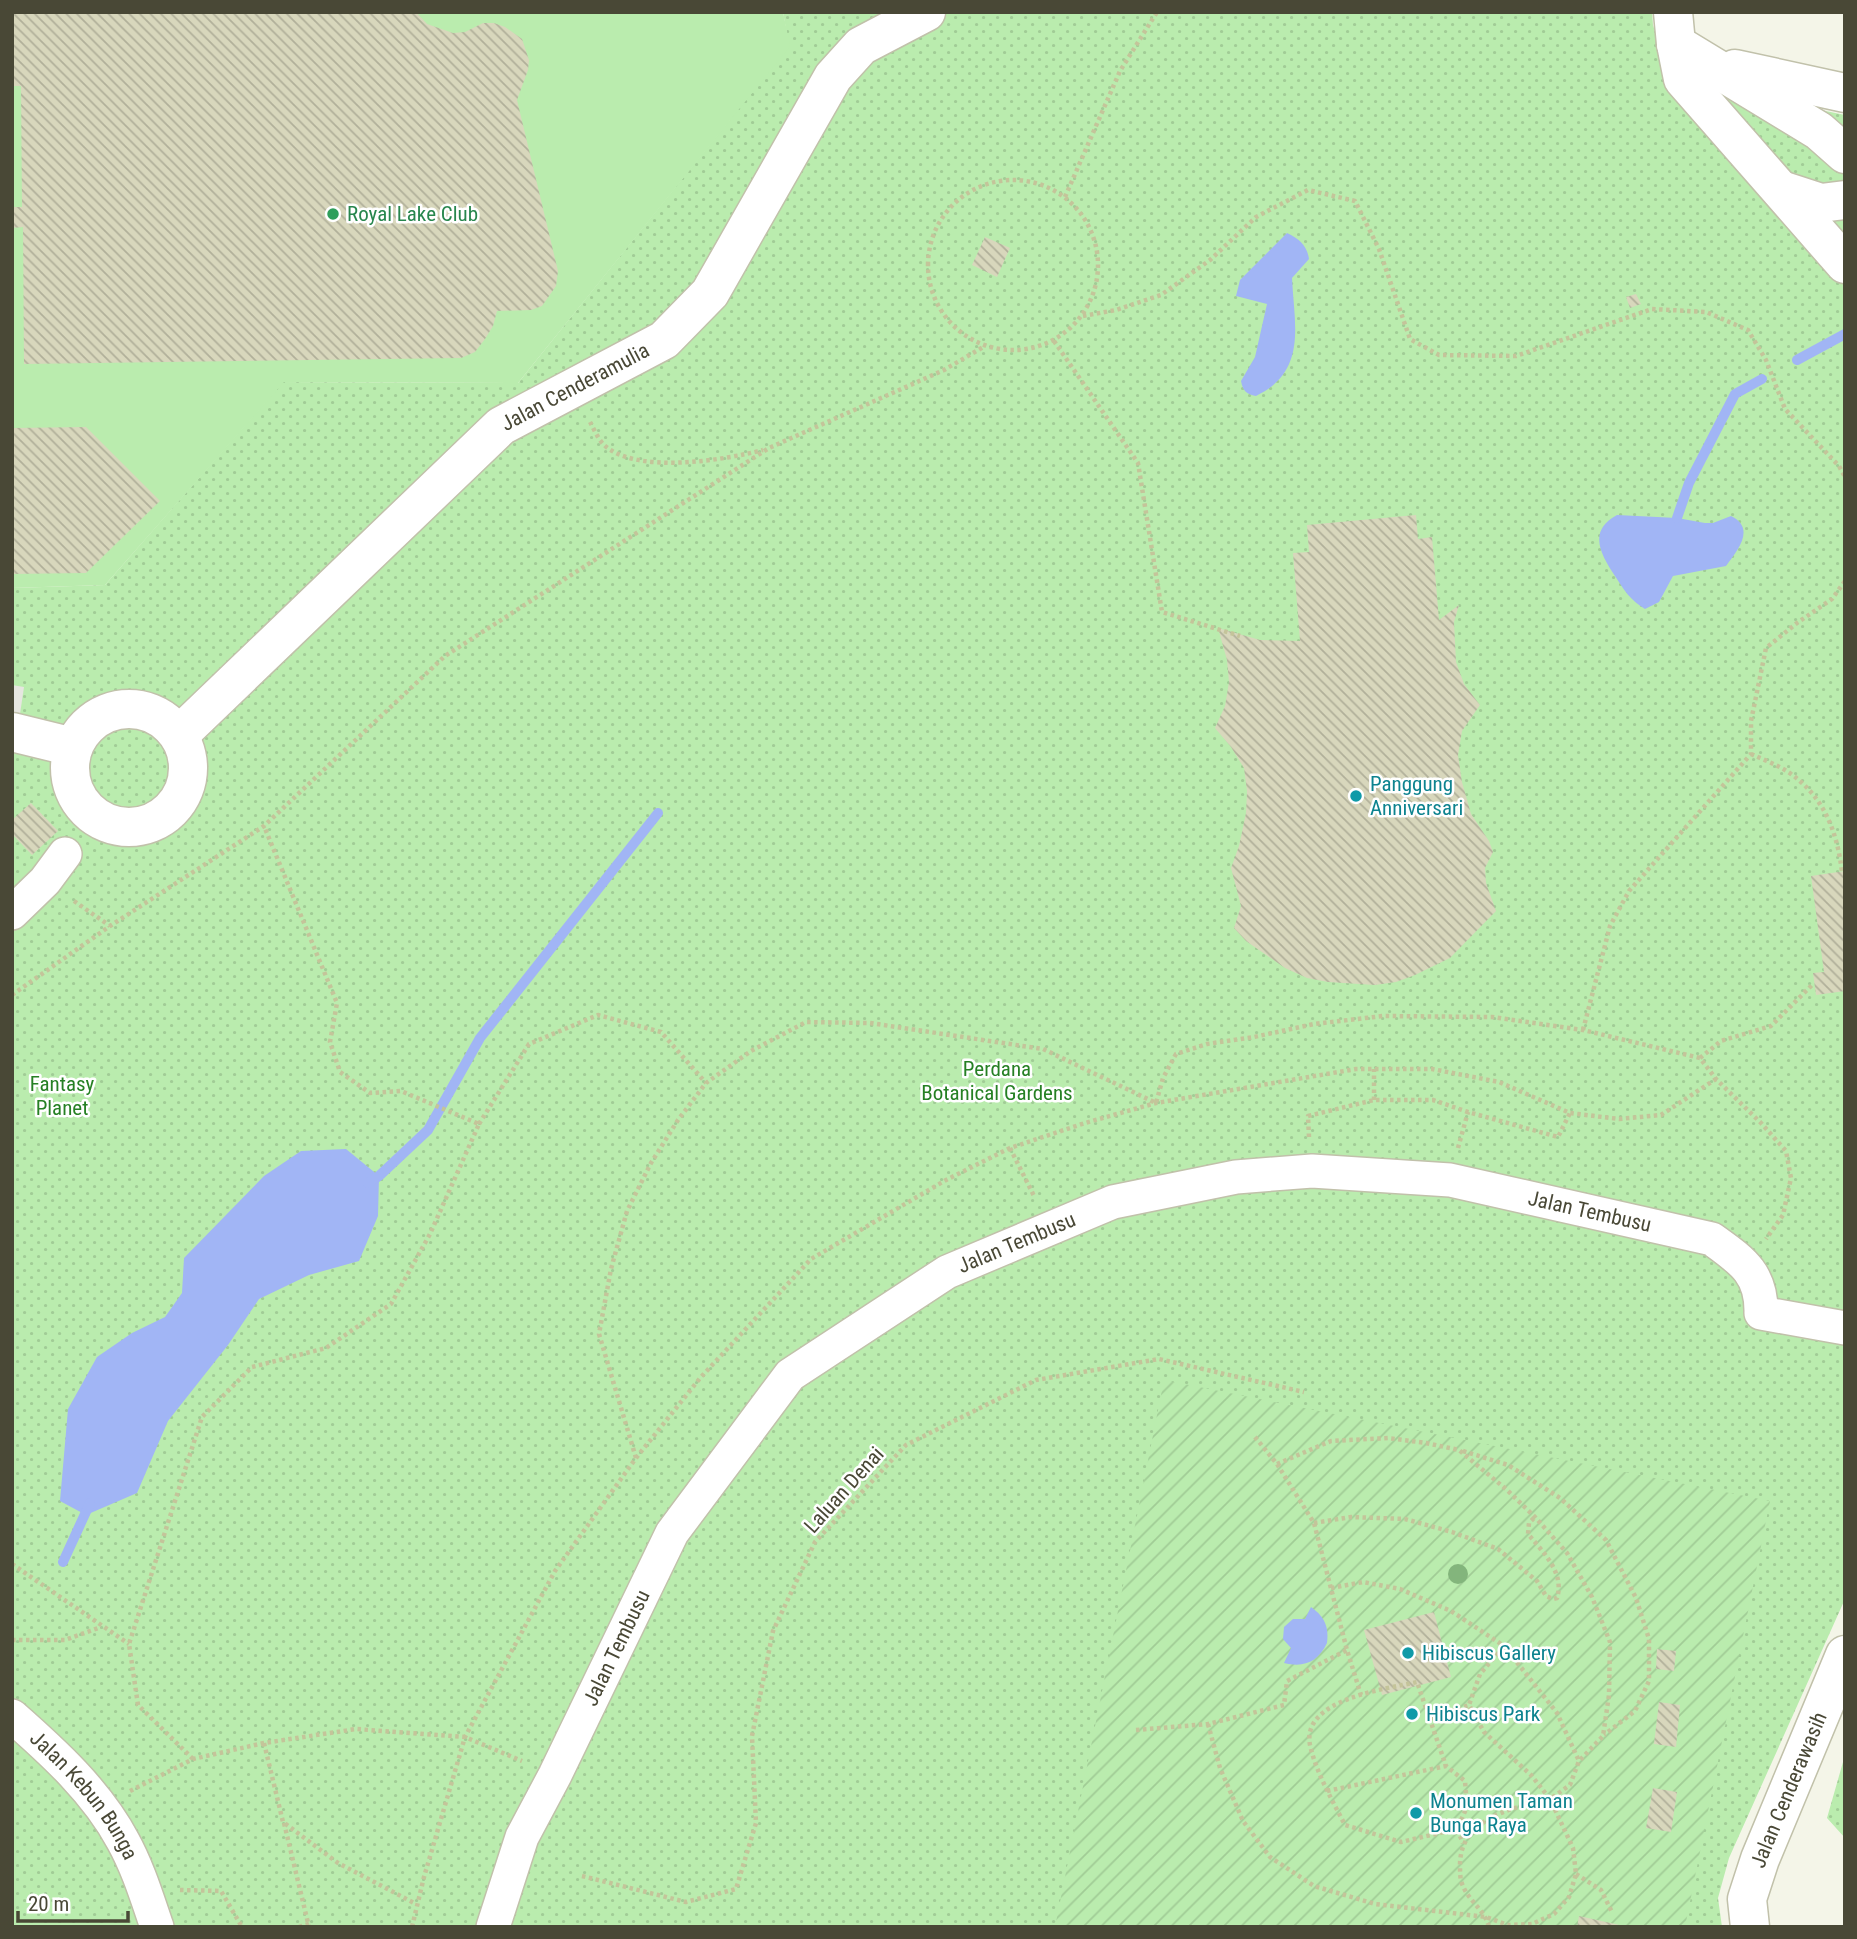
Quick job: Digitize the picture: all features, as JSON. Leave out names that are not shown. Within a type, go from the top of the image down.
[{"type":"street","name":"Jalan Cenderamulia","points":[[179,734],[501,426],[664,340],[710,293],[833,77],[861,46],[926,12]]},
{"type":"street","points":[[1685,40],[1845,93]]},
{"type":"street","points":[[1685,40],[1819,131],[1845,154]]},
{"type":"street","points":[[1685,40],[1683,79],[1845,264]]},
{"type":"street","points":[[1781,190],[1821,203],[1845,200]]},
{"type":"street","points":[[136,708],[160,717],[179,734],[186,749],[189,766],[187,782],[171,811],[158,820],[143,826],[110,825],[95,817],[81,803],[71,785],[69,766],[73,747],[87,725],[109,711],[136,708]]},
{"type":"street","points":[[12,732],[73,747]]},
{"type":"street","points":[[12,913],[46,881],[65,853]]},
{"type":"street","name":"Jalan Tembusu","points":[[494,1927],[522,1837],[555,1776],[672,1533],[790,1375],[947,1272],[1113,1202],[1236,1177],[1312,1171],[1450,1180],[1712,1239],[1744,1263],[1755,1278],[1762,1298],[1761,1312],[1845,1328]]},
{"type":"street","name":"Jalan Cenderawasih","points":[[1750,1927],[1747,1899],[1760,1859],[1845,1655]]},
{"type":"street","name":"Jalan Kebun Bunga","points":[[12,1716],[50,1750],[101,1805],[123,1841],[157,1927]]},
{"type":"path","points":[[1065,197],[1120,71],[1157,12]]},
{"type":"path","points":[[1014,179],[1041,184],[1065,197],[1083,216],[1096,239],[1100,266],[1096,292],[1083,316],[1070,330],[1054,341],[1032,349],[1009,351],[985,346],[961,334],[942,315],[931,291],[927,264],[932,237],[944,214],[964,195],[988,183],[1014,179]]},
{"type":"path","points":[[1083,316],[1116,310],[1161,295],[1210,260],[1255,217],[1308,190],[1356,201],[1379,249],[1410,339],[1440,355],[1516,356],[1652,309],[1706,312],[1748,330],[1766,360],[1785,409],[1839,466],[1845,477]]},
{"type":"path","points":[[1054,341],[1138,463],[1162,612],[1240,636]]},
{"type":"path","points":[[12,995],[110,926],[264,826],[445,656],[769,448],[944,370],[985,346]]},
{"type":"path","points":[[546,402],[572,407],[589,422],[603,444],[620,456],[651,462],[696,461],[769,448]]},
{"type":"path","points":[[1583,1030],[1610,926],[1629,891],[1751,754],[1751,721],[1766,648],[1832,599],[1845,581]]},
{"type":"path","points":[[1751,754],[1785,770],[1804,785],[1829,816],[1839,845],[1842,872]]},
{"type":"path","points":[[264,826],[337,1003],[330,1042],[340,1072],[370,1093],[401,1091],[480,1124]]},
{"type":"path","points":[[1700,1058],[1721,1041],[1771,1026],[1814,983]]},
{"type":"path","points":[[193,1759],[138,1705],[129,1644],[202,1417],[252,1367],[326,1348],[391,1304],[430,1234],[480,1124],[529,1044],[598,1015],[661,1032],[706,1083]]},
{"type":"path","points":[[1156,1103],[1163,1078],[1176,1054],[1207,1044],[1314,1024],[1383,1016],[1492,1017],[1583,1030],[1700,1058],[1716,1079],[1787,1151],[1791,1178],[1783,1215],[1744,1263]]},
{"type":"path","points":[[636,1458],[598,1334],[626,1211],[678,1120],[706,1083],[751,1051],[806,1022],[870,1023],[1043,1049],[1156,1103]]},
{"type":"path","points":[[412,1927],[465,1737],[555,1571],[636,1458],[701,1377],[811,1259],[946,1180],[1010,1148],[1156,1103],[1356,1069],[1432,1069],[1499,1082],[1570,1112],[1619,1119],[1661,1115],[1716,1079]]},
{"type":"path","points":[[1374,1069],[1374,1100]]},
{"type":"path","points":[[1312,1171],[1308,1116],[1374,1100],[1433,1100],[1558,1137],[1570,1112]]},
{"type":"path","points":[[1010,1148],[1049,1227]]},
{"type":"path","name":"Laluan Denai","points":[[582,1877],[686,1902],[736,1889],[756,1823],[752,1736],[773,1631],[815,1542],[906,1445],[1037,1380],[1159,1359],[1304,1392]]},
{"type":"path","points":[[1255,1437],[1277,1464],[1314,1523],[1347,1650],[1362,1695]]},
{"type":"path","points":[[1277,1464],[1331,1441],[1388,1438],[1459,1450],[1508,1465],[1560,1498],[1606,1540],[1636,1598],[1649,1639],[1649,1681],[1635,1711],[1603,1736],[1579,1761],[1570,1785],[1549,1799],[1483,1820],[1463,1843],[1460,1878],[1469,1900],[1486,1917],[1489,1927]]},
{"type":"path","points":[[1459,1450],[1535,1517],[1567,1553],[1592,1597],[1610,1642],[1609,1695],[1603,1736]]},
{"type":"path","points":[[1314,1523],[1351,1517],[1405,1519],[1452,1532],[1498,1549],[1537,1581],[1546,1596],[1553,1599],[1557,1598],[1559,1579],[1549,1560],[1528,1534],[1529,1523],[1535,1517]]},
{"type":"path","points":[[12,1564],[129,1644]]},
{"type":"path","points":[[1331,1588],[1363,1582],[1400,1589],[1451,1611],[1504,1646],[1557,1713],[1579,1761]]},
{"type":"path","points":[[12,1640],[65,1640],[101,1627]]},
{"type":"path","points":[[1208,1724],[1220,1768],[1243,1821],[1270,1857],[1314,1886],[1375,1904],[1486,1917],[1508,1925],[1532,1924],[1554,1914],[1569,1897],[1576,1874],[1573,1848],[1549,1799],[1531,1775],[1484,1732],[1469,1705],[1480,1674],[1504,1646]]},
{"type":"path","points":[[1136,1730],[1208,1724],[1284,1705],[1287,1681],[1347,1650]]},
{"type":"path","points":[[1457,1829],[1401,1842],[1370,1835],[1345,1825],[1327,1791],[1309,1743],[1311,1726],[1330,1705],[1417,1682],[1446,1766],[1465,1781],[1467,1807],[1457,1829],[1463,1843]]},
{"type":"path","points":[[1431,1718],[1469,1705]]},
{"type":"path","points":[[101,1805],[193,1759],[264,1743],[356,1729],[465,1737],[521,1761]]},
{"type":"path","points":[[264,1743],[309,1925],[299,1927]]},
{"type":"path","points":[[1327,1791],[1446,1766]]},
{"type":"path","points":[[284,1822],[338,1863],[416,1905]]},
{"type":"path","points":[[1576,1874],[1601,1889],[1612,1912]]},
{"type":"path","points":[[221,1891],[242,1927]]},
{"type":"green space","name":"Royal Lake Club","points":[[12,12],[783,12],[790,46],[518,383],[284,382],[105,585],[12,588]]},
{"type":"green space","name":"Perdana Botanical Gardens","points":[[783,12],[1652,12],[1653,25],[1669,79],[1845,115],[1845,1599],[1729,1858],[1718,1898],[1722,1927],[12,1927],[12,588],[105,585],[283,382],[518,383],[789,46]]},
{"type":"green space","name":"Hibiscus Park","points":[[1164,1380],[1770,1501],[1685,1927],[1055,1927]]},
{"type":"green space","points":[[1845,1755],[1845,1838],[1827,1818]]},
{"type":"shaded area","points":[[12,685],[24,687],[20,714],[12,712]]},
{"type":"water","points":[[1287,233],[1302,243],[1309,259],[1292,278],[1294,345],[1291,360],[1284,373],[1273,386],[1256,396],[1246,392],[1241,381],[1255,357],[1267,304],[1236,296],[1240,280]]},
{"type":"water","points":[[1617,515],[1677,518],[1705,523],[1731,516],[1738,521],[1744,533],[1726,566],[1673,576],[1659,602],[1645,609],[1624,590],[1602,552],[1599,536],[1602,528]]},
{"type":"water","points":[[346,1149],[379,1176],[378,1216],[359,1261],[309,1275],[259,1299],[228,1345],[168,1421],[137,1493],[86,1515],[60,1501],[68,1409],[97,1357],[132,1333],[165,1317],[182,1293],[184,1258],[264,1176],[301,1151]]},
{"type":"water","points":[[1311,1607],[1325,1623],[1327,1643],[1310,1662],[1298,1665],[1284,1663],[1291,1648],[1283,1639],[1284,1627],[1293,1619],[1305,1619]]},
{"type":"building","name":"Royal Lake Club","points":[[12,12],[416,12],[427,24],[453,33],[465,32],[483,23],[505,27],[522,39],[529,60],[517,100],[558,271],[556,286],[542,306],[531,310],[497,311],[493,326],[485,339],[475,352],[461,358],[24,364],[23,227],[12,228],[12,207],[22,207],[21,86],[12,86]]},
{"type":"building","points":[[985,237],[1010,248],[997,277],[972,265]]},
{"type":"building","points":[[1636,294],[1641,304],[1630,308],[1626,297]]},
{"type":"building","points":[[86,427],[160,501],[86,573],[12,574],[12,428]]},
{"type":"building","name":"Panggung Anniversari","points":[[1416,515],[1418,539],[1432,537],[1439,620],[1459,605],[1454,622],[1456,662],[1464,684],[1480,705],[1462,731],[1458,755],[1471,814],[1493,852],[1485,868],[1486,883],[1496,911],[1450,958],[1396,982],[1375,985],[1307,978],[1285,968],[1246,941],[1234,928],[1241,906],[1231,868],[1246,813],[1247,791],[1244,768],[1215,728],[1225,706],[1229,682],[1227,660],[1218,628],[1260,640],[1300,641],[1293,553],[1309,552],[1307,525]]},
{"type":"building","points":[[31,803],[58,831],[32,855],[12,834],[12,820]]},
{"type":"building","points":[[1845,871],[1845,991],[1816,995],[1813,973],[1824,972],[1811,876]]},
{"type":"building","name":"Hibiscus Gallery","points":[[1434,1612],[1451,1677],[1382,1695],[1364,1630]]},
{"type":"building","points":[[1657,1649],[1676,1651],[1674,1671],[1656,1669]]},
{"type":"building","points":[[1659,1702],[1680,1705],[1676,1747],[1654,1744]]},
{"type":"building","points":[[1653,1788],[1677,1792],[1671,1832],[1646,1828]]},
{"type":"building","points":[[1579,1916],[1624,1926],[1577,1927]]},
{"type":"waterway","points":[[1797,360],[1845,334]]},
{"type":"waterway","points":[[1677,518],[1689,483],[1735,394],[1762,379]]},
{"type":"waterway","points":[[368,1183],[428,1130],[480,1038],[658,813]]},
{"type":"waterway","points":[[63,1562],[90,1503]]},
{"type":"place","name":"Royal Lake Club","points":[[333,214]]},
{"type":"place","name":"Panggung Anniversari","points":[[1356,796]]},
{"type":"place","name":"Hibiscus Gallery","points":[[1408,1653]]},
{"type":"place","name":"Hibiscus Park","points":[[1412,1714]]},
{"type":"place","name":"Monumen Taman Bunga Raya","points":[[1416,1813]]},
{"type":"park label","name":"Fantasy Planet","points":[[62,1096]]}]
